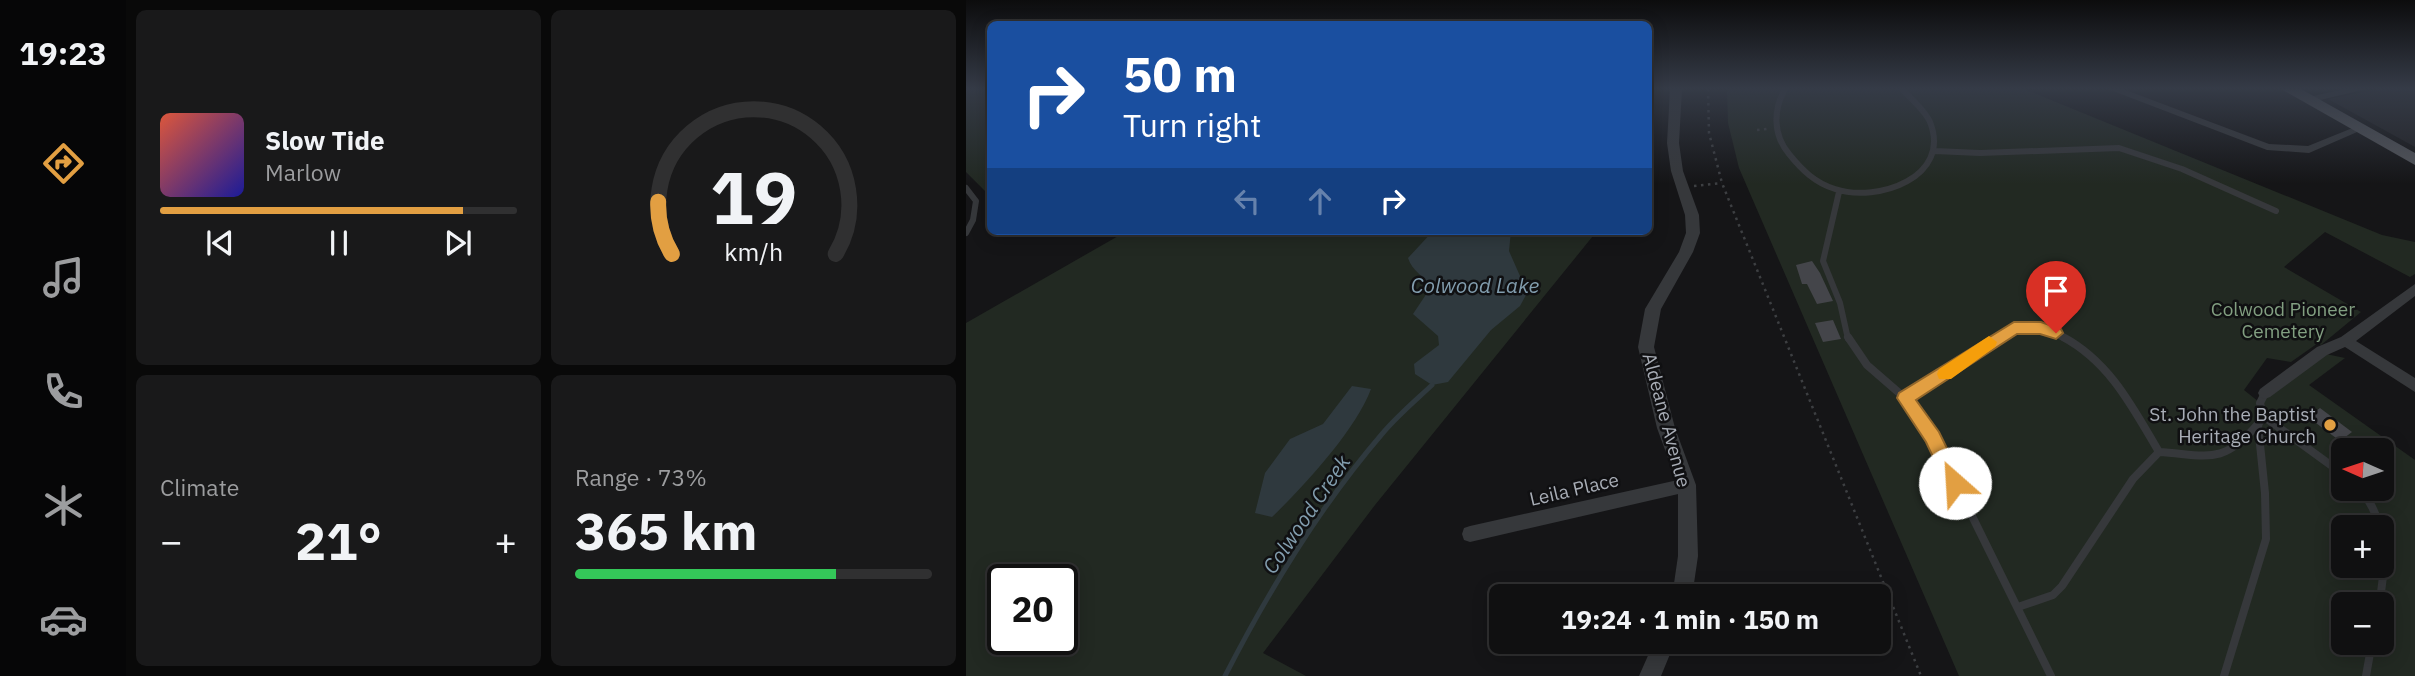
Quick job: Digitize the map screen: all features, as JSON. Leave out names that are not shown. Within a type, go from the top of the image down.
[{"type":"main road","points":[[2348,121],[2415,160]]},
{"type":"street","name":"Aldeane Avenue","points":[[1674,121],[1673,143],[1682,188],[1692,215],[1693,233],[1686,252],[1653,309],[1646,347],[1666,428],[1687,485],[1688,556],[1684,584]]},
{"type":"street","points":[[2197,121],[2267,147],[2309,150],[2359,129]]},
{"type":"street","points":[[2265,393],[2322,351],[2346,341],[2415,289]]},
{"type":"street","points":[[2346,341],[2415,386]]},
{"type":"street","name":"Leila Place","points":[[1470,534],[1687,485]]},
{"type":"street","points":[[1650,676],[1660,654]]},
{"type":"lane","points":[[1776,121],[1780,140],[1798,169],[1809,179],[1839,192],[1875,191],[1901,186],[1921,174],[1933,160],[1935,151],[1936,140],[1930,121]]},
{"type":"lane","points":[[1935,151],[1980,153],[2119,148],[2182,169],[2276,211]]},
{"type":"lane","points":[[966,188],[976,201],[966,233]]},
{"type":"lane","points":[[1839,192],[1823,261],[1840,303],[1848,339],[1867,365],[1905,398],[1933,437],[2051,676]]},
{"type":"lane","points":[[1905,398],[1929,385],[2004,332],[2014,328],[2041,328],[2069,342],[2110,376],[2129,400],[2159,452]]},
{"type":"lane","points":[[2224,676],[2266,539],[2260,421],[2260,403],[2265,393]]},
{"type":"lane","points":[[2159,452],[2216,456],[2228,454],[2248,438],[2260,421]]},
{"type":"lane","points":[[2260,421],[2287,431],[2331,465]]},
{"type":"lane","points":[[2018,607],[2053,595],[2062,586],[2133,479],[2159,452]]},
{"type":"lane","points":[[2369,501],[2380,517],[2385,539],[2386,565],[2381,592]]},
{"type":"lane","points":[[2366,676],[2370,655]]},
{"type":"path","points":[[1708,121],[1722,183],[1921,676]]},
{"type":"path","points":[[1682,188],[1722,183]]},
{"type":"shaded area","points":[[2367,121],[2415,121],[2415,147]]},
{"type":"green space","points":[[966,121],[987,121],[987,193],[966,172]]},
{"type":"green space","name":"Colwood Pioneer Cemetery","points":[[1728,121],[2101,121],[2382,235],[2415,242],[2415,274],[2410,277],[2325,232],[2284,267],[2361,312],[2321,345],[2318,343],[2291,362],[2267,358],[2244,390],[2259,402],[2326,354],[2345,358],[2309,385],[2384,438],[2331,438],[2331,501],[2394,501],[2394,445],[2415,460],[2415,676],[1959,676],[1739,168]]},
{"type":"green space","points":[[1120,235],[1594,235],[1375,505],[1263,653],[1306,676],[966,676],[966,323]]},
{"type":"water","name":"Colwood Lake","points":[[1429,235],[1511,235],[1509,251],[1526,295],[1520,306],[1491,330],[1448,382],[1432,385],[1415,374],[1414,364],[1439,345],[1438,336],[1413,314],[1431,287],[1408,258]]},
{"type":"water","points":[[1352,386],[1371,389],[1341,440],[1272,517],[1255,513],[1265,473],[1290,439],[1323,424]]},
{"type":"building","points":[[1812,261],[1833,301],[1817,304],[1807,284],[1802,284],[1796,265]]},
{"type":"building","points":[[1833,320],[1841,339],[1823,342],[1815,323]]},
{"type":"building","name":"St. John the Baptist Heritage Church","points":[[2320,408],[2352,432],[2344,438],[2336,438],[2308,417]]},
{"type":"waterway","name":"Colwood Creek","points":[[1225,676],[1277,581],[1338,490],[1388,427],[1432,385]]},
{"type":"slow traffic","points":[[1945,374],[1989,342]]},
{"type":"place","name":"St. John the Baptist Heritage Church","points":[[2330,425]]},
{"type":"route","points":[[1955,483],[1933,437],[1905,398],[1929,385],[2004,332],[2026,327],[2056,333]]}]
